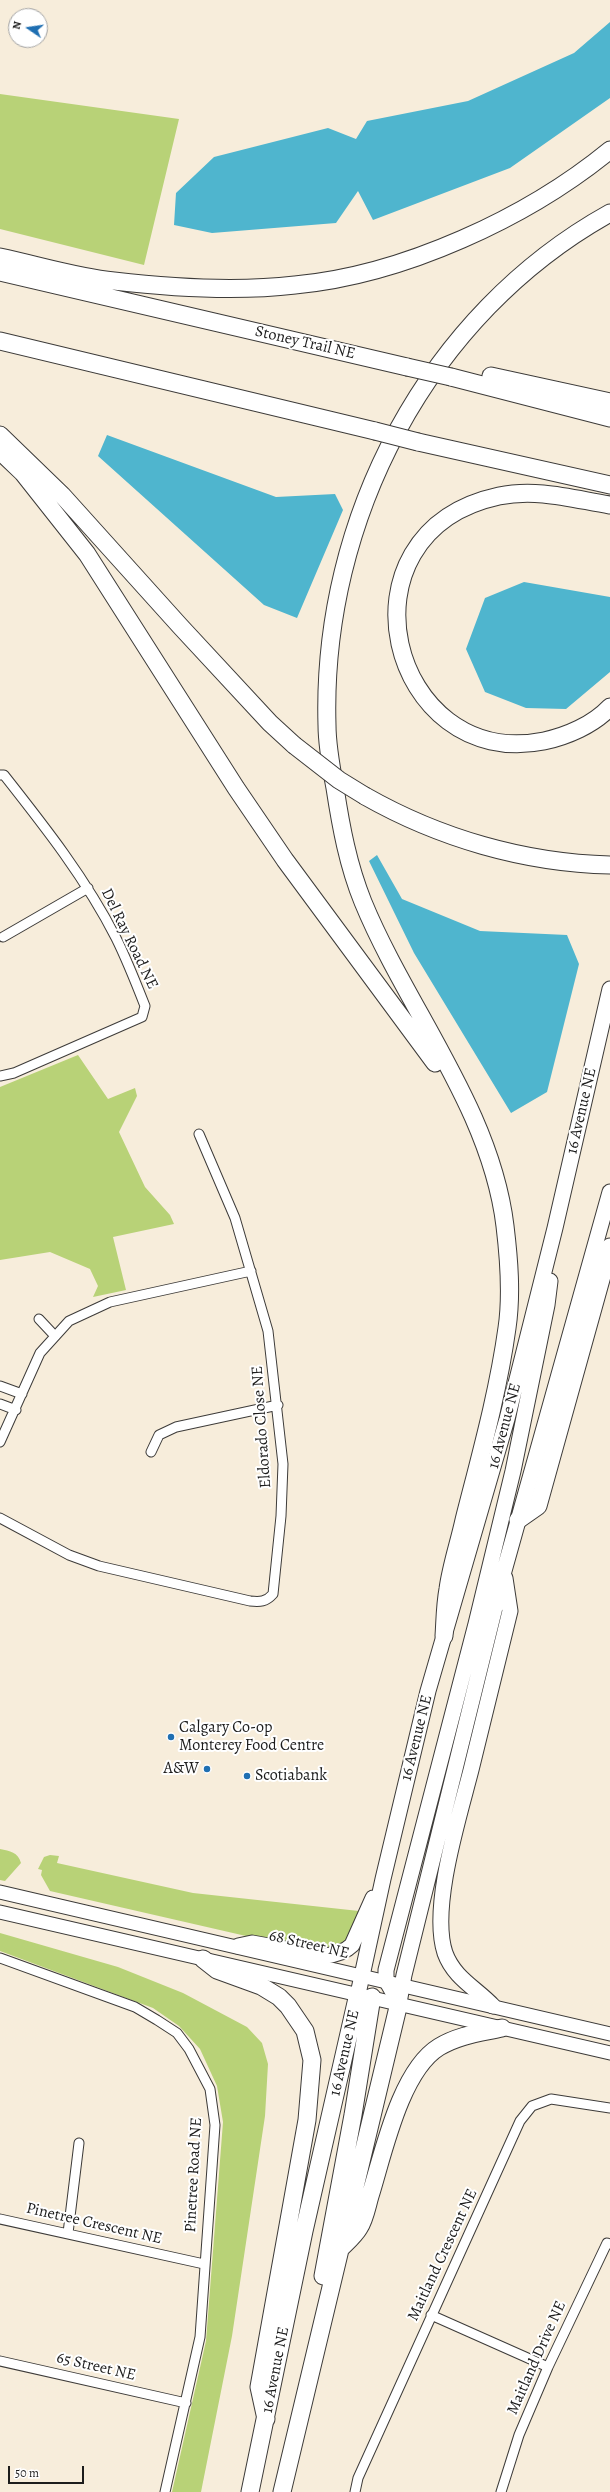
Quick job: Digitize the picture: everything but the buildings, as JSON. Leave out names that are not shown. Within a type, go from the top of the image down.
[{"type":"highway","points":[[0,257],[113,281],[201,289],[297,285],[374,269],[413,258],[463,238],[495,224],[539,200],[610,150]]},
{"type":"highway","points":[[444,1636],[448,1589],[490,1414],[508,1325],[510,1275],[504,1221],[493,1172],[478,1132],[452,1075],[379,936],[350,867],[341,825],[326,728],[329,664],[340,584],[355,526],[390,444],[414,401],[445,355],[492,302],[524,273],[559,246],[610,213]]},
{"type":"highway","name":"Stoney Trail NE","points":[[0,272],[375,359],[411,363],[453,373]]},
{"type":"highway","points":[[0,341],[418,442],[610,485]]},
{"type":"highway","points":[[453,373],[610,402]]},
{"type":"highway","points":[[453,373],[610,418]]},
{"type":"highway","points":[[0,435],[62,495],[270,723],[294,745],[339,780],[365,796],[409,818],[484,846],[529,856],[588,864],[610,865]]},
{"type":"highway","points":[[0,451],[22,473],[87,554],[236,788],[366,972],[446,1078],[478,1132]]},
{"type":"highway","points":[[610,505],[544,493],[499,496],[470,504],[439,524],[412,555],[402,579],[397,598],[396,618],[398,643],[403,660],[419,690],[452,723],[469,733],[515,745],[536,743],[561,738],[577,730],[610,707]]},
{"type":"highway","name":"16 Avenue NE","points":[[362,1976],[383,1879],[428,1691],[507,1419],[555,1228],[610,989]]},
{"type":"highway","name":"16 Avenue NE","points":[[282,2492],[399,2003],[402,1984],[504,1571],[610,1192]]},
{"type":"highway","points":[[399,2003],[386,1980],[386,1970],[476,1624],[513,1471],[547,1304],[555,1228]]},
{"type":"highway","points":[[518,1520],[538,1506],[610,1247]]},
{"type":"highway","points":[[493,2006],[466,1984],[449,1962],[442,1944],[441,1914],[444,1886],[460,1815],[510,1611],[504,1571]]},
{"type":"highway","points":[[238,1946],[252,1943],[324,1956],[347,1950],[356,1938],[383,1879]]},
{"type":"highway","points":[[203,1959],[217,1970],[261,1986],[279,1997],[288,2006],[305,2031],[312,2060],[307,2120],[259,2387],[266,2418]]},
{"type":"highway","points":[[325,2314],[322,2275],[353,2115],[365,1996],[362,1976]]},
{"type":"highway","name":"16 Avenue NE","points":[[250,2492],[304,2231],[365,1996]]},
{"type":"highway","points":[[340,2250],[360,2228],[394,2122],[406,2089],[418,2068],[437,2048],[452,2040],[470,2034],[502,2028]]},
{"type":"main road","name":"68 Street NE","points":[[0,1892],[362,1976],[386,1980],[610,2034]]},
{"type":"main road","points":[[0,1912],[610,2053]]},
{"type":"street","name":"Del Ray Road NE","points":[[0,775],[4,775],[44,825],[88,888],[116,939],[145,1006],[142,1017],[14,1073],[0,1076]]},
{"type":"street","points":[[3,937],[88,888]]},
{"type":"street","name":"Eldorado Close NE","points":[[0,1518],[69,1555],[99,1566],[250,1601],[268,1599],[275,1588],[281,1516],[283,1464],[278,1405],[268,1331],[235,1218],[199,1134]]},
{"type":"street","points":[[0,1442],[16,1410],[40,1353],[54,1335],[69,1321],[110,1302],[251,1271]]},
{"type":"street","points":[[39,1318],[54,1335]]},
{"type":"street","points":[[0,1386],[22,1394]]},
{"type":"street","points":[[0,1404],[16,1410]]},
{"type":"street","points":[[151,1452],[159,1435],[176,1427],[278,1405]]},
{"type":"street","name":"Pinetree Road NE","points":[[0,1958],[135,2007],[177,2033],[189,2049],[210,2089],[215,2125],[200,2337],[165,2492]]},
{"type":"street","name":"Maitland Crescent NE","points":[[355,2492],[358,2478],[520,2122],[532,2106],[551,2099],[610,2108]]},
{"type":"street","points":[[68,2233],[79,2143]]},
{"type":"street","name":"Pinetree Crescent NE","points":[[0,2219],[204,2264]]},
{"type":"street","name":"Maitland Drive NE","points":[[501,2492],[519,2435],[548,2367],[607,2243],[610,2244]]},
{"type":"street","points":[[431,2315],[548,2367]]},
{"type":"street","name":"65 Street NE","points":[[0,2361],[186,2403]]},
{"type":"green space","points":[[0,94],[179,119],[144,265],[0,229]]},
{"type":"green space","points":[[78,1055],[108,1099],[135,1088],[137,1096],[119,1132],[145,1187],[170,1215],[174,1224],[113,1237],[126,1290],[93,1297],[98,1286],[90,1269],[50,1252],[0,1260],[0,1087]]},
{"type":"green space","points":[[0,1849],[16,1854],[21,1863],[5,1881],[0,1880]]},
{"type":"green space","points":[[50,1855],[59,1856],[57,1863],[193,1893],[359,1911],[352,1930],[343,1943],[329,1949],[307,1950],[50,1891],[41,1875],[42,1870],[38,1869],[44,1857]]},
{"type":"green space","points":[[0,1933],[118,1967],[183,1993],[247,2027],[262,2043],[268,2064],[265,2116],[232,2336],[201,2492],[172,2492],[206,2341],[223,2122],[217,2086],[200,2049],[179,2026],[153,2008],[0,1951]]},
{"type":"water","points":[[610,22],[610,98],[510,168],[373,220],[358,191],[336,223],[212,233],[174,225],[176,193],[214,157],[328,128],[356,139],[367,121],[468,101],[574,53]]},
{"type":"water","points":[[107,435],[276,497],[335,494],[343,510],[297,618],[264,605],[98,456]]},
{"type":"water","points":[[524,582],[610,597],[610,672],[566,709],[526,708],[485,692],[466,649],[485,598]]},
{"type":"water","points":[[377,855],[402,899],[480,931],[567,935],[579,964],[547,1092],[511,1113],[414,953],[369,861]]},
{"type":"place","name":"Calgary Co-op Monterey Food Centre","points":[[171,1737]]},
{"type":"place","name":"A&W","points":[[207,1769]]},
{"type":"place","name":"Scotiabank","points":[[247,1776]]}]
